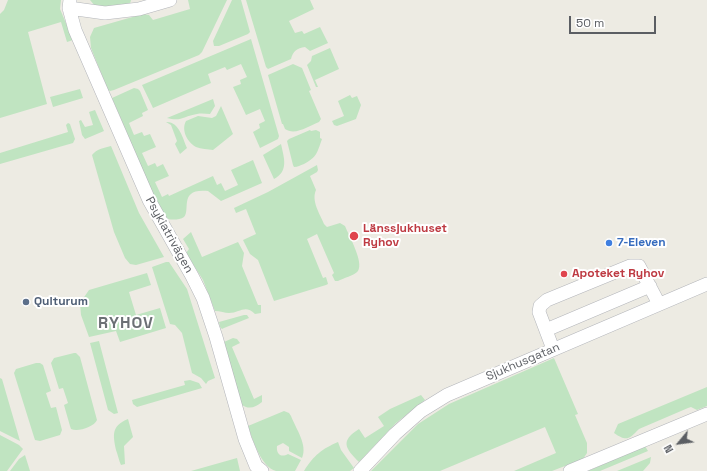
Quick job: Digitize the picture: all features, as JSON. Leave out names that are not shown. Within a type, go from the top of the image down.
[{"type":"street","points":[[69,4],[105,13],[140,9],[170,0]]},
{"type":"street","name":"Psykiatrivägen","points":[[69,4],[75,30],[149,200],[203,298],[216,337],[245,439],[256,466],[262,471]]},
{"type":"street","points":[[553,349],[539,312],[540,306],[547,300],[630,266],[639,266],[659,304]]},
{"type":"street","name":"Sjukhusgatan","points":[[360,471],[395,434],[421,411],[447,395],[707,284]]},
{"type":"street","points":[[546,330],[650,286]]},
{"type":"street","points":[[570,471],[707,414]]},
{"type":"green space","points":[[8,0],[61,0],[60,9],[73,40],[67,42],[61,22],[28,32],[47,104],[0,118],[0,14],[4,10]]},
{"type":"green space","points":[[90,0],[131,0],[130,4],[114,10],[95,6]]},
{"type":"green space","points":[[188,0],[227,0],[202,52],[199,55],[114,90],[108,90],[91,48],[90,37],[94,28],[143,14],[149,15],[153,20],[190,9]]},
{"type":"green space","points":[[232,0],[241,0],[250,32],[219,46],[214,46],[213,41]]},
{"type":"green space","points":[[246,0],[310,0],[314,9],[289,21],[295,33],[302,31],[304,34],[320,27],[328,43],[310,51],[305,47],[300,48],[294,52],[291,59],[268,69],[266,67]]},
{"type":"green space","points":[[251,39],[279,136],[278,139],[260,148],[253,132],[260,128],[259,124],[265,121],[260,109],[246,115],[233,87],[241,84],[240,80],[247,77],[241,64],[227,70],[225,67],[208,74],[211,83],[153,108],[142,85]]},
{"type":"green space","points":[[330,48],[339,69],[315,80],[318,87],[316,87],[307,65],[311,61],[312,56]]},
{"type":"green space","points":[[293,64],[302,68],[311,90],[309,91],[321,119],[319,122],[298,131],[289,131],[285,129],[282,124],[268,75]]},
{"type":"green space","points":[[134,88],[140,91],[148,110],[142,113],[143,116],[129,123],[134,135],[142,132],[144,136],[150,134],[156,147],[142,153],[148,166],[155,163],[157,167],[163,164],[169,176],[155,182],[162,197],[168,194],[169,196],[213,176],[217,185],[221,183],[225,191],[238,185],[231,170],[253,160],[262,183],[221,201],[208,191],[193,193],[187,200],[186,214],[184,217],[176,220],[168,219],[158,206],[112,98]]},
{"type":"green space","points":[[80,89],[83,98],[53,107],[50,97]]},
{"type":"green space","points":[[350,95],[352,98],[357,96],[361,105],[356,119],[337,126],[334,125],[332,121],[344,116],[338,101]]},
{"type":"green space","points":[[213,99],[215,106],[210,114],[199,114],[176,119],[167,118]]},
{"type":"green space","points":[[221,106],[233,134],[213,150],[196,147],[186,136],[184,128],[186,121],[198,116],[212,118],[216,116]]},
{"type":"green space","points":[[95,110],[104,131],[85,139],[82,135],[79,121],[81,120],[85,127],[93,125],[89,112]]},
{"type":"green space","points":[[166,122],[174,124],[180,131],[187,148],[180,154],[175,144],[177,141],[171,125]]},
{"type":"green space","points":[[68,123],[70,124],[75,139],[73,143],[0,164],[0,153],[68,132],[66,125]]},
{"type":"green space","points":[[310,130],[320,132],[320,138],[322,139],[318,151],[314,157],[304,164],[294,167],[287,141]]},
{"type":"green space","points":[[281,144],[284,168],[279,176],[274,179],[263,155]]},
{"type":"green space","points":[[111,146],[139,213],[164,257],[136,265],[130,264],[125,258],[114,232],[92,155],[98,150]]},
{"type":"green space","points":[[317,165],[317,172],[310,176],[316,190],[315,203],[318,212],[327,227],[340,223],[345,226],[358,255],[358,271],[335,281],[332,275],[334,273],[317,234],[307,239],[323,278],[326,277],[328,284],[274,301],[258,260],[250,254],[243,240],[256,234],[246,209],[236,213],[234,208],[268,192]]},
{"type":"green space","points":[[191,232],[202,257],[238,242],[244,253],[242,266],[258,305],[261,305],[261,313],[255,314],[245,309],[233,313],[215,311],[203,280],[186,253],[189,249],[183,239]]},
{"type":"green space","points":[[169,262],[187,289],[215,378],[208,381],[206,384],[201,378],[192,373],[182,333],[175,325],[170,324],[152,267]]},
{"type":"green space","points":[[147,273],[151,285],[129,292],[136,315],[160,308],[166,328],[120,342],[116,331],[89,337],[81,315],[80,303],[89,290]]},
{"type":"green space","points":[[247,315],[249,318],[222,329],[220,327],[219,322]]},
{"type":"green space","points":[[233,338],[237,339],[240,343],[232,347],[254,399],[262,395],[262,402],[254,407],[249,408],[241,404],[224,342]]},
{"type":"green space","points":[[99,341],[118,413],[114,414],[108,410],[90,343]]},
{"type":"green space","points":[[74,353],[80,357],[97,420],[93,425],[78,430],[71,429],[64,405],[68,403],[63,388],[59,389],[51,363],[54,358]]},
{"type":"green space","points":[[554,358],[578,414],[575,415],[587,443],[587,453],[583,459],[552,471],[514,471],[556,453],[545,427],[440,471],[371,471],[418,424],[449,404]]},
{"type":"green space","points":[[36,363],[43,365],[51,391],[46,393],[51,408],[56,407],[62,430],[60,435],[40,441],[35,440],[14,373],[16,369]]},
{"type":"green space","points":[[0,378],[2,379],[20,441],[0,431]]},
{"type":"green space","points":[[190,380],[199,383],[202,388],[137,407],[133,404],[132,400],[185,385],[184,381]]},
{"type":"green space","points":[[707,387],[707,406],[697,410],[691,407],[688,408],[639,429],[628,438],[622,438],[614,433],[618,424]]},
{"type":"green space","points":[[421,395],[425,400],[396,423],[359,462],[350,453],[347,441],[353,433],[359,429],[365,438],[384,426],[378,417],[390,409]]},
{"type":"green space","points":[[284,411],[289,413],[291,416],[304,448],[302,458],[289,451],[289,447],[283,443],[277,446],[277,451],[283,456],[288,454],[301,460],[295,471],[276,471],[266,464],[258,452],[248,426]]},
{"type":"green space","points":[[128,419],[133,437],[124,446],[125,464],[121,465],[116,450],[114,432],[122,422]]},
{"type":"green space","points":[[0,435],[19,445],[23,449],[7,471],[0,471]]},
{"type":"green space","points":[[338,442],[341,450],[354,468],[350,471],[304,471],[319,453]]},
{"type":"green space","points":[[645,446],[648,451],[600,471],[588,471]]},
{"type":"green space","points":[[25,455],[30,471],[10,471],[19,459]]},
{"type":"green space","points":[[651,457],[650,463],[643,471],[617,471]]},
{"type":"green space","points":[[237,458],[240,471],[191,471]]},
{"type":"place","name":"Länssjukhuset Ryhov","points":[[354,236]]},
{"type":"place","name":"7-Eleven","points":[[609,243]]},
{"type":"place","name":"Apoteket Ryhov","points":[[564,274]]},
{"type":"place","name":"Qulturum","points":[[26,302]]},
{"type":"district","name":"RYHOV","points":[[126,324]]}]
